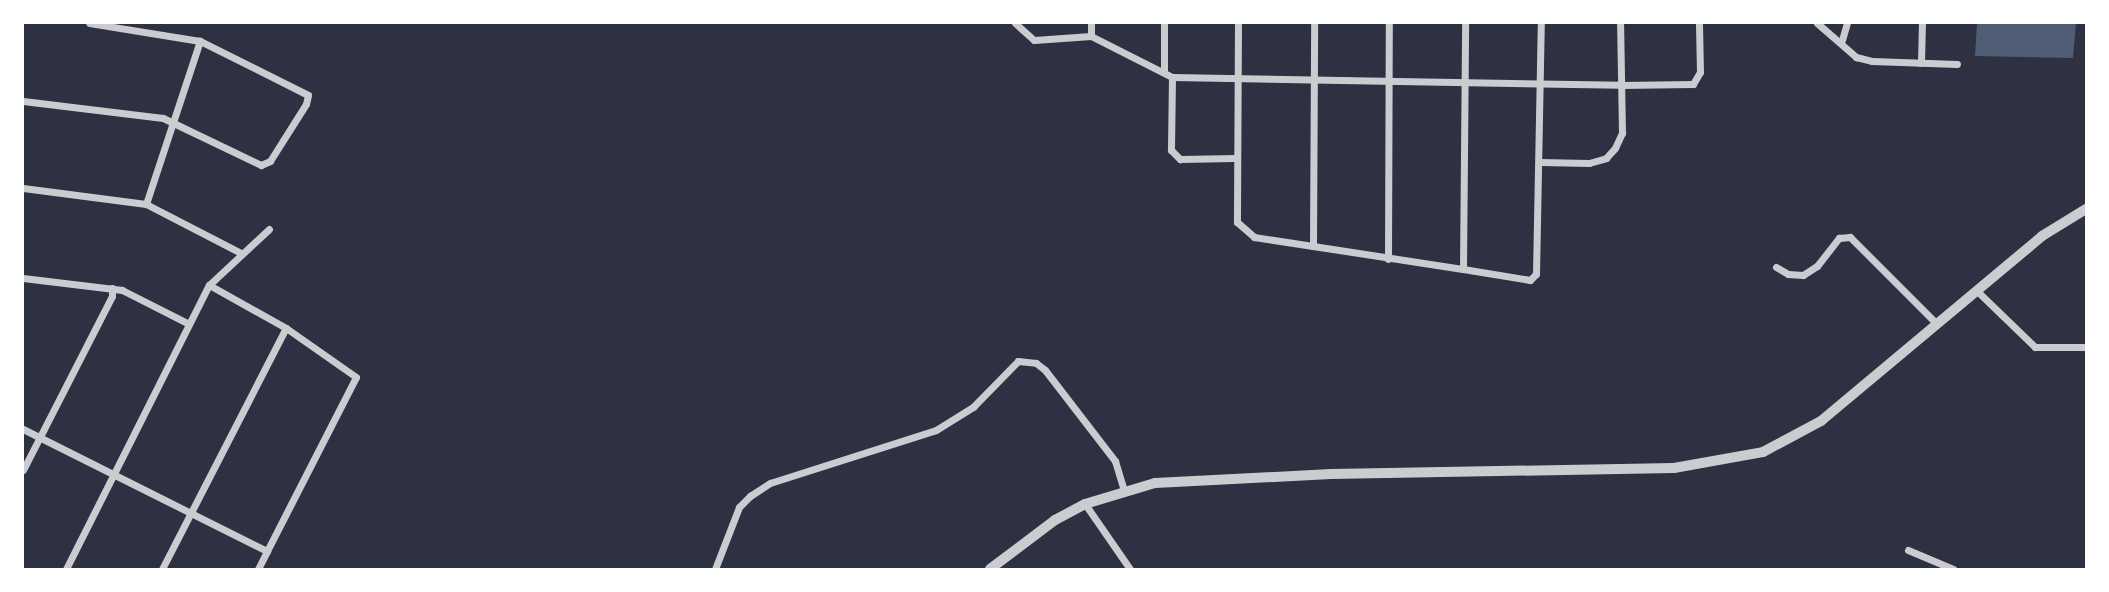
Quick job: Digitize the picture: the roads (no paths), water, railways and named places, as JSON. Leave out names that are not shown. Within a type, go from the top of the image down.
[{"type":"street","points":[[23,101],[172,120],[261,165],[271,161],[306,104],[308,95],[200,41],[89,23]]},
{"type":"street","points":[[1015,23],[1034,40],[1091,36],[1172,77],[1621,85],[1693,84],[1700,72],[1699,23]]},
{"type":"street","points":[[1091,23],[1091,36]]},
{"type":"street","points":[[1164,23],[1164,71]]},
{"type":"street","points":[[1238,23],[1237,222],[1254,237],[1530,280],[1536,274],[1541,23]]},
{"type":"street","points":[[1313,246],[1314,23]]},
{"type":"street","points":[[1388,259],[1389,23]]},
{"type":"street","points":[[1462,269],[1465,23]]},
{"type":"street","points":[[1540,162],[1589,163],[1606,158],[1622,133],[1620,23]]},
{"type":"street","points":[[1817,23],[1842,40],[1856,57],[1872,61],[1957,64]]},
{"type":"street","points":[[1842,40],[1847,23]]},
{"type":"street","points":[[1922,23],[1922,63]]},
{"type":"street","points":[[146,204],[200,41]]},
{"type":"street","points":[[1172,77],[1171,150],[1180,159],[1236,158]]},
{"type":"street","points":[[23,188],[146,204],[241,253]]},
{"type":"street","points":[[990,569],[1055,520],[1085,504],[1124,490],[1182,480],[1674,467],[1732,460],[1793,439],[1821,421],[2042,236],[2086,209]]},
{"type":"street","points":[[66,569],[209,285],[269,229]]},
{"type":"street","points":[[1776,267],[1803,275],[1817,267],[1839,238],[1850,237],[1937,324]]},
{"type":"street","points":[[23,278],[112,288],[189,324]]},
{"type":"street","points":[[209,285],[286,328],[356,377],[258,569]]},
{"type":"street","points":[[23,470],[112,296],[112,288]]},
{"type":"street","points":[[1976,290],[2035,346],[2086,347]]},
{"type":"street","points":[[162,569],[286,328]]},
{"type":"street","points":[[715,569],[739,507],[750,496],[770,483],[936,430],[972,407],[1018,361],[1036,363],[1045,370],[1115,461],[1124,490]]},
{"type":"street","points":[[23,429],[114,472],[267,551]]},
{"type":"street","points":[[1085,504],[1130,569]]},
{"type":"street","points":[[1908,550],[1953,569]]},
{"type":"water","points":[[1977,23],[2076,23],[2073,58],[1975,56]]}]
